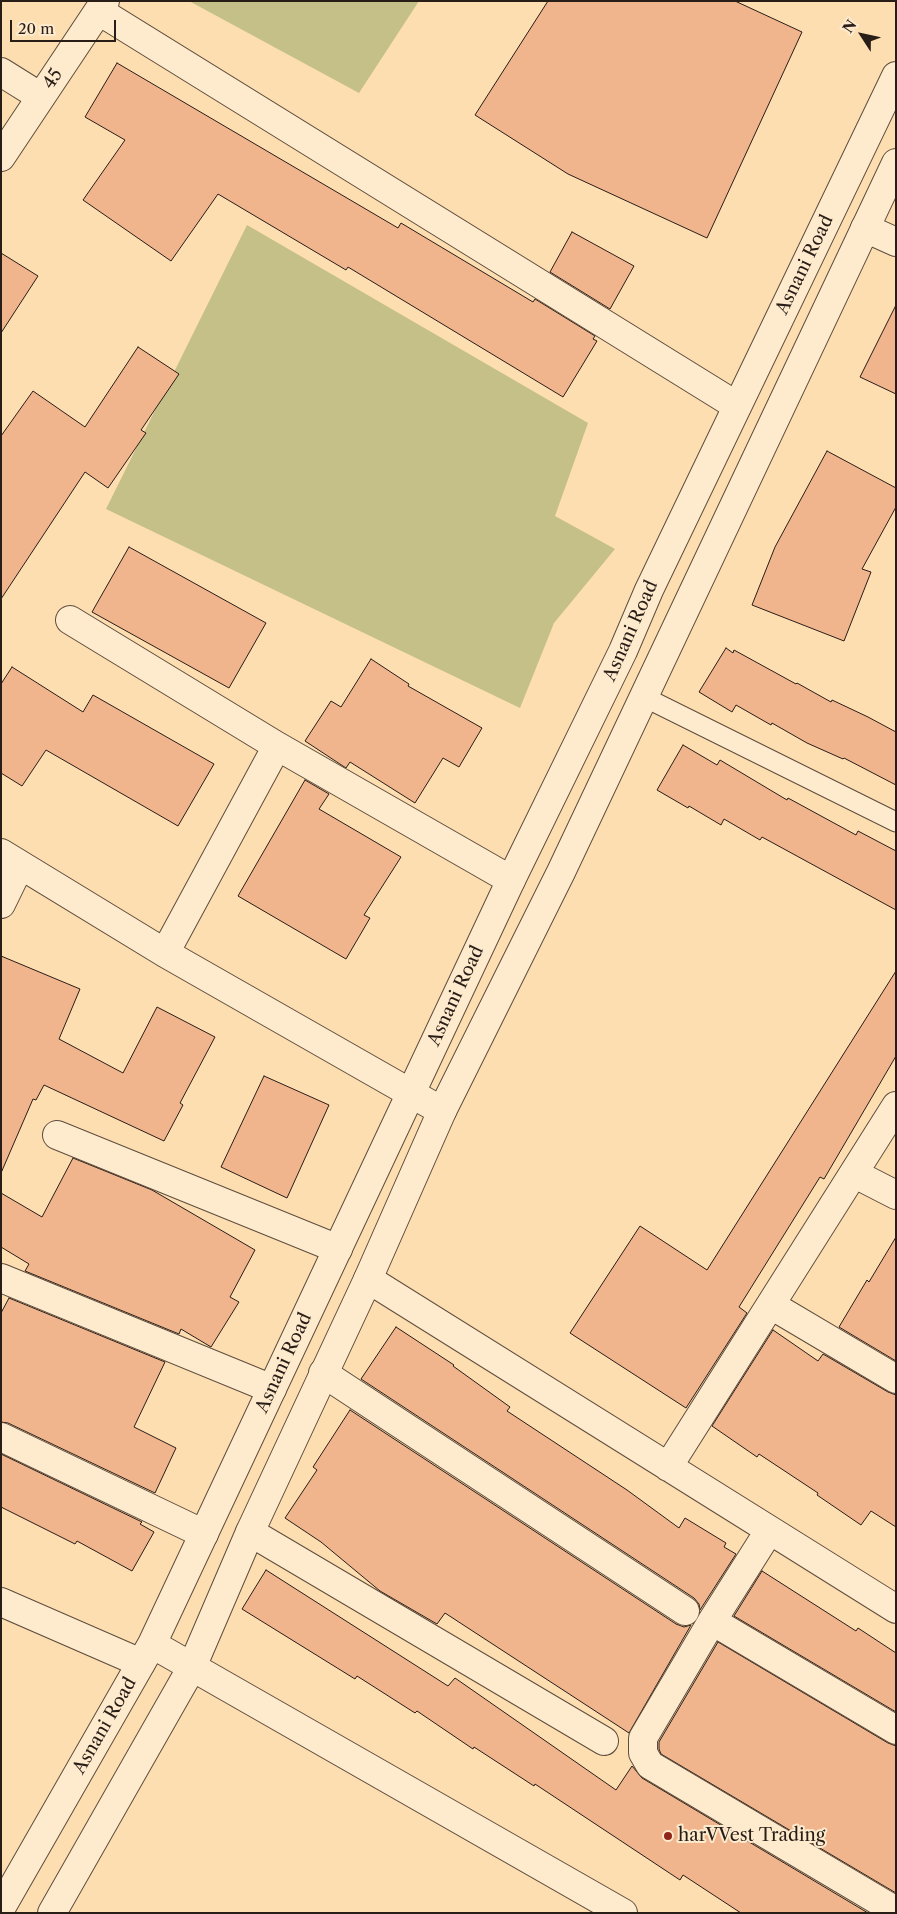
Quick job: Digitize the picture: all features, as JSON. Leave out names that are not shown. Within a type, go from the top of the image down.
[{"type":"street","name":"45","points":[[1,157],[102,6]]},
{"type":"street","points":[[102,6],[737,406]]},
{"type":"street","points":[[1,72],[41,97]]},
{"type":"street","name":"Asnani Road","points":[[1,1908],[147,1654],[511,880],[623,651],[649,590],[896,76]]},
{"type":"street","points":[[52,1913],[192,1667],[250,1532],[368,1279],[442,1111],[562,872],[896,162]]},
{"type":"street","points":[[865,228],[896,242]]},
{"type":"street","points":[[70,620],[277,746],[511,880]]},
{"type":"street","points":[[165,953],[277,746]]},
{"type":"street","points":[[1,904],[11,859],[165,953],[442,1111]]},
{"type":"street","points":[[668,1467],[896,1106]]},
{"type":"street","points":[[57,1135],[338,1249]]},
{"type":"street","points":[[854,1174],[896,1196]]},
{"type":"street","points":[[1,1278],[272,1389]]},
{"type":"street","points":[[368,1279],[896,1609]]},
{"type":"street","points":[[771,1305],[896,1379]]},
{"type":"street","points":[[323,1373],[685,1611]]},
{"type":"street","points":[[1,1437],[204,1534]]},
{"type":"street","points":[[769,1531],[712,1621],[643,1738],[643,1753],[650,1765],[896,1911]]},
{"type":"street","points":[[250,1532],[604,1741]]},
{"type":"street","points":[[1,1602],[147,1654],[192,1667],[623,1913]]},
{"type":"street","points":[[712,1621],[896,1730]]},
{"type":"lane","points":[[644,697],[896,822]]},
{"type":"shaded area","points":[[189,1],[419,1],[359,93]]},
{"type":"shaded area","points":[[247,225],[588,423],[555,516],[615,549],[554,623],[520,708],[106,509]]},
{"type":"building","points":[[548,1],[735,1],[802,32],[707,238],[568,174],[475,115]]},
{"type":"building","points":[[117,63],[398,228],[401,223],[533,302],[535,299],[595,336],[593,339],[597,341],[563,397],[348,267],[346,270],[218,194],[171,261],[83,200],[125,140],[85,117]]},
{"type":"building","points":[[572,232],[634,266],[610,309],[550,272]]},
{"type":"building","points":[[1,253],[38,276],[1,333]]},
{"type":"building","points":[[896,305],[896,394],[860,377]]},
{"type":"building","points":[[138,347],[179,374],[141,430],[146,433],[108,488],[85,472],[1,599],[1,436],[33,391],[85,427]]},
{"type":"building","points":[[827,451],[896,488],[896,507],[862,569],[871,572],[844,641],[752,605],[775,547]]},
{"type":"building","points":[[129,547],[266,623],[229,688],[92,612]]},
{"type":"building","points":[[726,648],[733,653],[734,650],[831,702],[832,700],[896,732],[896,785],[844,758],[807,743],[772,723],[771,725],[736,705],[732,712],[699,692]]},
{"type":"building","points":[[371,659],[409,684],[408,686],[482,728],[459,767],[443,758],[415,803],[350,762],[346,768],[305,741],[331,701],[341,707]]},
{"type":"building","points":[[12,667],[83,712],[93,695],[214,764],[178,826],[46,750],[22,786],[1,773],[1,684]]},
{"type":"building","points":[[683,745],[717,765],[720,760],[787,800],[788,798],[856,835],[858,831],[896,851],[896,910],[762,837],[760,840],[724,819],[721,825],[657,790]]},
{"type":"building","points":[[305,780],[329,794],[319,809],[401,857],[364,915],[370,918],[346,959],[238,896]]},
{"type":"building","points":[[1,956],[80,989],[59,1039],[123,1073],[157,1007],[215,1037],[180,1103],[183,1105],[164,1141],[44,1085],[36,1100],[33,1099],[1,1173]]},
{"type":"building","points":[[896,971],[896,1056],[824,1179],[820,1177],[739,1307],[747,1313],[686,1408],[570,1333],[640,1226],[707,1270]]},
{"type":"building","points":[[264,1076],[329,1105],[287,1198],[221,1167]]},
{"type":"building","points":[[73,1158],[152,1190],[255,1250],[230,1297],[239,1302],[211,1347],[181,1329],[179,1334],[25,1271],[29,1264],[1,1247],[1,1193],[42,1217]]},
{"type":"building","points":[[896,1237],[896,1361],[839,1327]]},
{"type":"building","points":[[9,1298],[165,1362],[134,1427],[176,1448],[155,1493],[8,1423],[1,1422],[1,1313]]},
{"type":"building","points":[[396,1327],[454,1365],[510,1407],[507,1411],[627,1490],[679,1528],[685,1518],[726,1543],[724,1547],[736,1554],[700,1610],[699,1604],[694,1598],[361,1379]]},
{"type":"building","points":[[773,1330],[818,1361],[823,1354],[896,1395],[896,1527],[871,1511],[861,1525],[817,1495],[818,1493],[759,1454],[757,1457],[712,1426]]},
{"type":"building","points":[[350,1410],[676,1624],[684,1627],[691,1625],[629,1733],[445,1613],[437,1624],[380,1591],[321,1542],[285,1518],[317,1470],[313,1467]]},
{"type":"building","points":[[1,1454],[142,1522],[140,1524],[154,1532],[132,1571],[77,1541],[75,1544],[1,1507]]},
{"type":"building","points":[[266,1570],[448,1686],[455,1678],[616,1790],[632,1766],[642,1778],[868,1913],[741,1913],[683,1875],[680,1880],[535,1784],[534,1786],[474,1747],[473,1749],[417,1711],[415,1713],[357,1676],[355,1679],[242,1609]]},
{"type":"building","points":[[762,1571],[856,1631],[858,1628],[896,1653],[896,1712],[734,1616]]},
{"type":"building","points":[[718,1642],[896,1746],[896,1893],[661,1754],[659,1742]]},
{"type":"place","name":"harVVest Trading","points":[[668,1836]]}]
